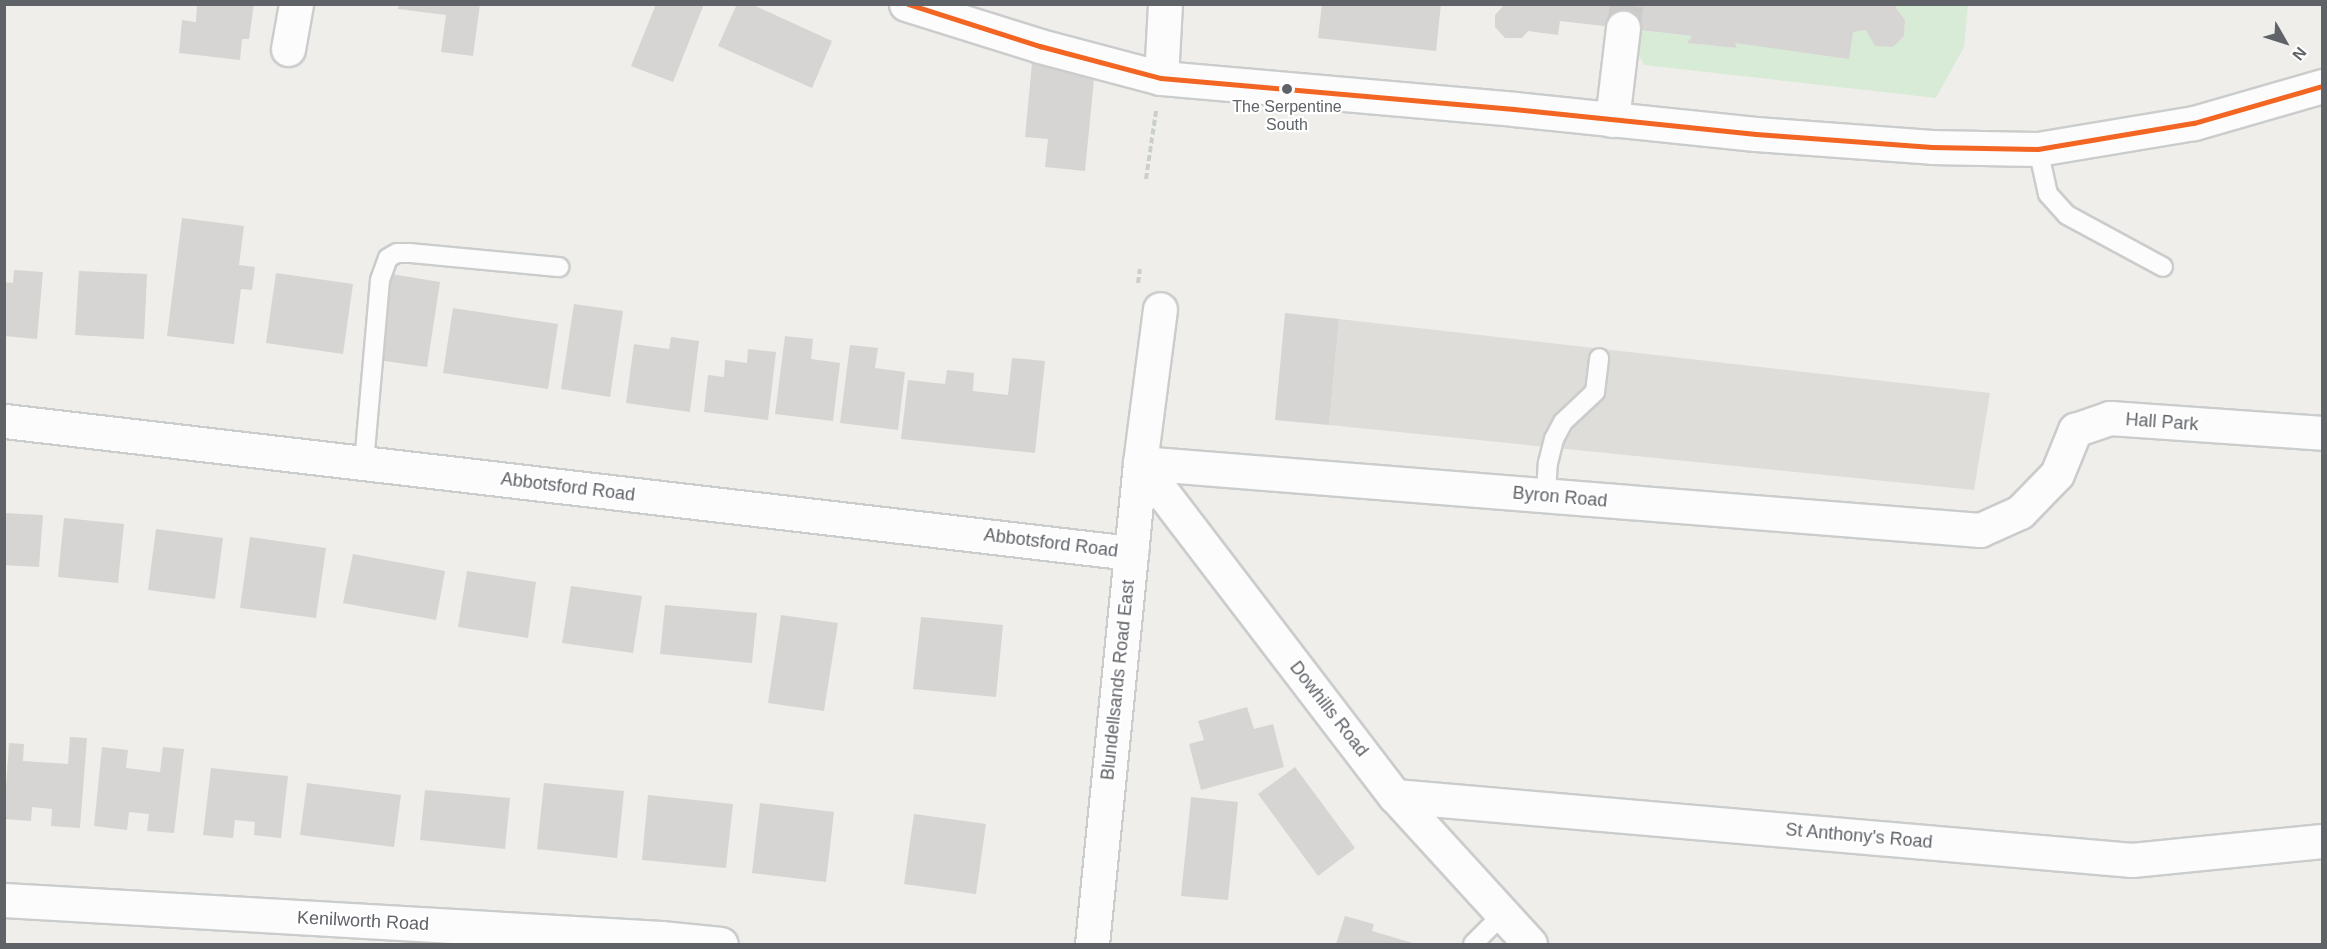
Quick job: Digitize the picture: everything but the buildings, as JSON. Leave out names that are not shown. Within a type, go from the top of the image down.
[{"type":"street","points":[[288,50],[296,4]]},
{"type":"street","points":[[906,4],[1040,46],[1161,78],[1514,109],[1756,134],[1920,146],[2038,149],[2194,123],[2322,86]]},
{"type":"street","points":[[1161,78],[1166,5]]},
{"type":"street","points":[[1612,120],[1623,28]]},
{"type":"street","name":"Blundellsands Road East","points":[[1092,945],[1140,463],[1160,309]]},
{"type":"street","name":"Hall Park","points":[[1980,530],[2020,512],[2057,474],[2075,430],[2110,418],[2322,433]]},
{"type":"street","name":"Abbotsford Road","points":[[5,421],[1131,553]]},
{"type":"street","name":"Byron Road","points":[[1140,463],[1980,530]]},
{"type":"street","name":"Dowhills Road","points":[[1140,463],[1395,796],[1530,945]]},
{"type":"street","name":"St Anthony's Road","points":[[1395,796],[2132,860],[2322,841]]},
{"type":"street","name":"Kenilworth Road","points":[[4,900],[720,945]]},
{"type":"lane","points":[[2038,149],[2048,194],[2067,215],[2163,267]]},
{"type":"lane","points":[[364,463],[380,280],[388,258],[398,253],[410,253],[559,267]]},
{"type":"lane","points":[[1546,496],[1548,462],[1554,439],[1563,422],[1596,392],[1599,358]]},
{"type":"lane","points":[[1473,945],[1503,915]]},
{"type":"path","points":[[1146,179],[1161,78]]},
{"type":"shaded area","points":[[1339,319],[1990,393],[1974,490],[1329,425]]},
{"type":"green space","points":[[1968,4],[1964,47],[1936,98],[1644,65],[1636,50],[1637,30],[1692,36],[1688,43],[1737,48],[1735,43],[1866,30],[1893,47],[1904,36],[1905,20],[1896,5]]},
{"type":"tunnel","points":[[1623,28],[1627,4]]},
{"type":"transit line","points":[[908,4],[1040,46],[1161,78],[1514,109],[1756,134],[1932,147],[2038,149],[2194,123],[2322,86]]},
{"type":"place","name":"The Serpentine South","points":[[1287,89]]}]
